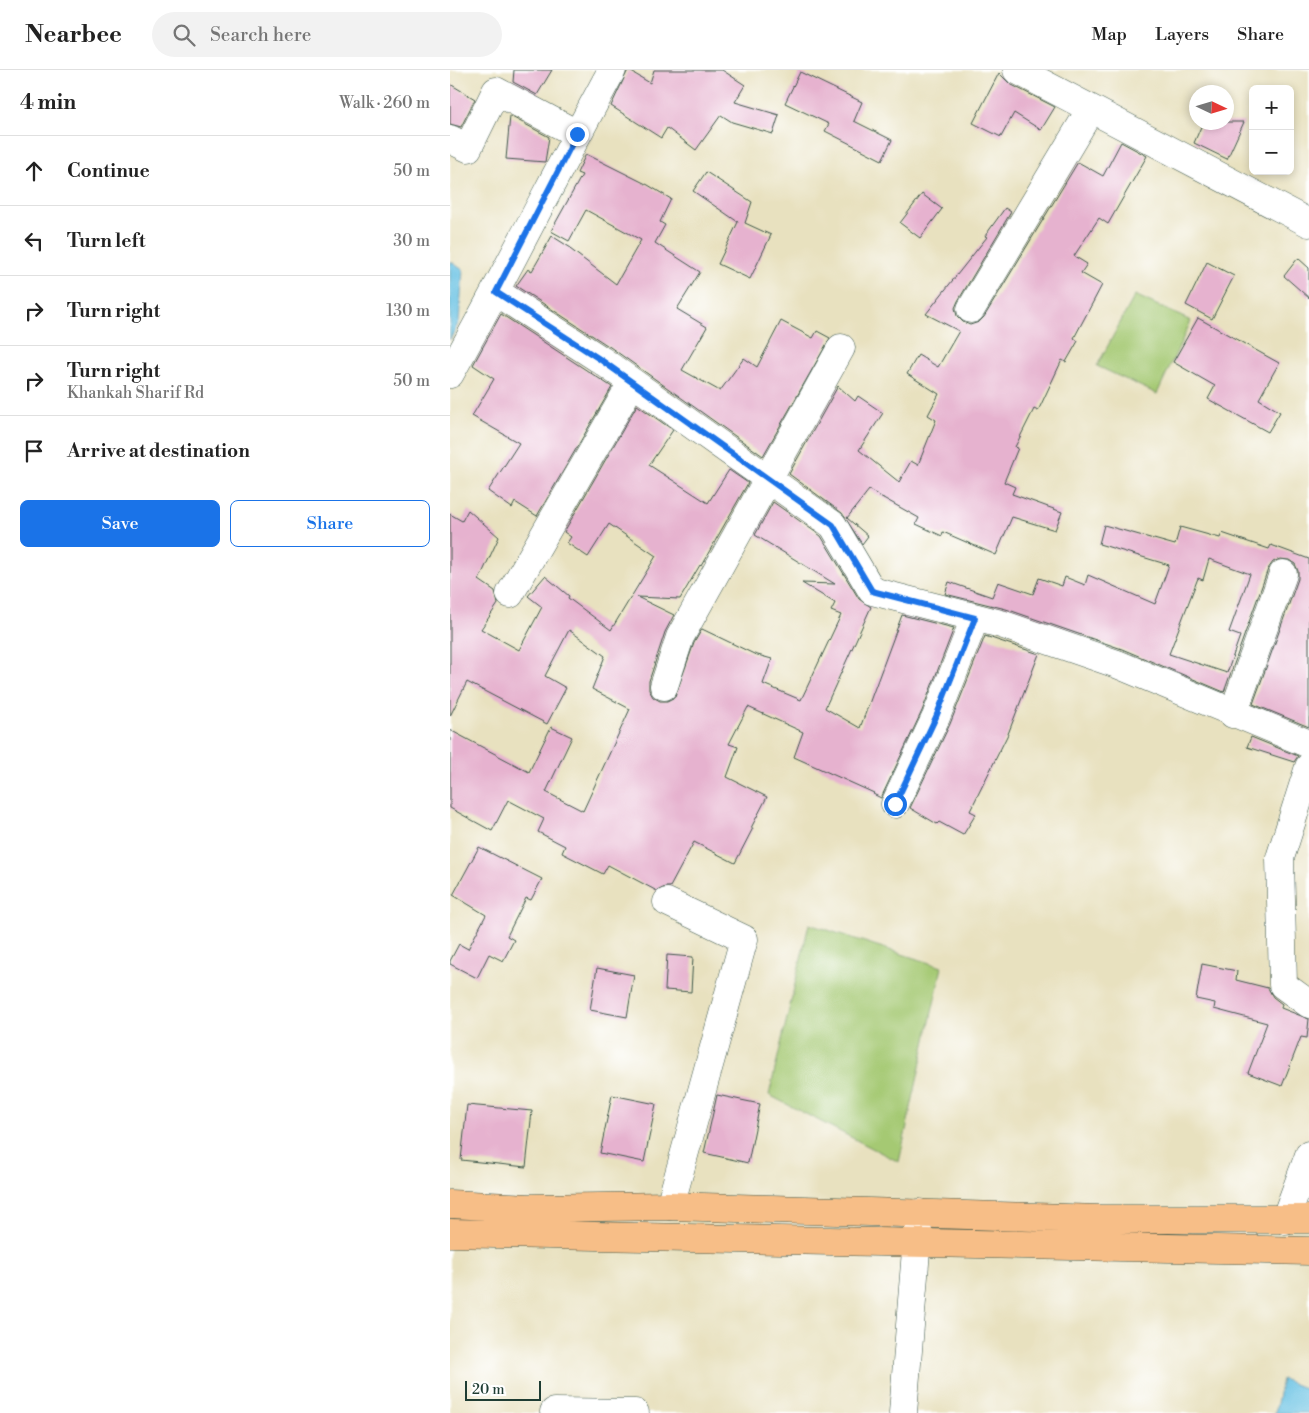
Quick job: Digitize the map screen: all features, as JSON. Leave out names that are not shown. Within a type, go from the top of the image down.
[{"type":"main road","points":[[450,1204],[530,1208],[670,1206],[1101,1219],[1297,1220]]},
{"type":"main road","points":[[450,1233],[1309,1251]]},
{"type":"street","points":[[450,374],[496,292],[612,70]]},
{"type":"street","points":[[1017,70],[1309,223]]},
{"type":"street","points":[[450,138],[468,148],[496,91],[577,134]]},
{"type":"street","points":[[971,309],[1091,109]]},
{"type":"street","points":[[496,292],[632,383],[833,525],[872,591],[1001,624],[1116,664],[1309,744]]},
{"type":"street","points":[[664,686],[680,637],[841,348]]},
{"type":"street","points":[[510,594],[632,383]]},
{"type":"street","points":[[1233,714],[1283,574]]},
{"type":"street","points":[[895,804],[936,717],[975,618]]},
{"type":"street","points":[[1309,767],[1280,858],[1283,985],[1309,1004]]},
{"type":"street","points":[[667,902],[744,939],[670,1206]]},
{"type":"street","points":[[1297,1220],[1309,1155]]},
{"type":"street","points":[[903,1413],[919,1213]]},
{"type":"street","points":[[554,1412],[635,1413]]},
{"type":"green space","points":[[1135,295],[1191,321],[1157,394],[1097,366]]},
{"type":"green space","points":[[809,924],[942,967],[899,1162],[769,1095]]},
{"type":"water","points":[[450,261],[463,270],[459,322],[450,340]]},
{"type":"water","points":[[1282,1379],[1309,1390],[1309,1413],[1275,1413]]},
{"type":"building","points":[[514,70],[552,70],[537,95],[513,82]]},
{"type":"building","points":[[628,70],[650,83],[654,70],[722,70],[745,85],[735,102],[779,115],[773,134],[732,122],[721,115],[696,150],[667,128],[661,138],[611,106]]},
{"type":"building","points":[[800,72],[862,102],[854,121],[892,140],[882,160],[825,131],[829,124],[785,103]]},
{"type":"building","points":[[999,73],[1010,84],[1055,107],[1041,130],[1014,113],[1001,137],[973,123]]},
{"type":"building","points":[[450,84],[475,99],[461,127],[450,124]]},
{"type":"building","points":[[510,116],[549,137],[545,162],[506,159]]},
{"type":"building","points":[[1234,122],[1244,122],[1227,159],[1194,143],[1200,130],[1234,130]]},
{"type":"building","points":[[1121,142],[1147,156],[1108,224],[1099,218],[1074,256],[1087,264],[1081,273],[1102,285],[1074,338],[1078,341],[1066,362],[1062,360],[1038,411],[1034,409],[1015,447],[1018,448],[1004,482],[1015,487],[1012,494],[1062,512],[1055,530],[1012,517],[996,555],[943,532],[942,536],[916,524],[919,518],[869,490],[847,518],[868,536],[862,544],[842,513],[789,474],[838,386],[855,401],[858,396],[883,413],[859,450],[899,482],[911,461],[918,465],[936,420],[928,415],[939,394],[907,374],[918,355],[938,367],[959,331],[926,314],[987,237],[985,236],[1005,208],[1011,212],[955,308],[957,316],[963,322],[970,325],[979,322],[984,317],[1078,162],[1103,176]]},
{"type":"building","points":[[586,154],[648,185],[671,199],[660,222],[665,225],[655,243],[700,272],[677,309],[707,327],[682,370],[720,391],[744,358],[757,367],[781,321],[813,338],[817,331],[830,338],[763,456],[610,347],[516,286],[528,269],[532,271],[552,236],[571,248],[616,284],[641,240],[586,210],[569,241],[551,231],[582,175],[577,173]]},
{"type":"building","points":[[706,172],[752,202],[745,223],[771,235],[750,279],[718,264],[738,222],[693,191]]},
{"type":"building","points":[[922,194],[942,209],[920,238],[900,223]]},
{"type":"building","points":[[1298,258],[1309,268],[1309,298],[1284,276]]},
{"type":"building","points":[[1207,262],[1234,276],[1212,319],[1186,305]]},
{"type":"building","points":[[501,314],[612,387],[537,516],[515,502],[512,508],[488,491],[519,443],[472,416],[494,379],[473,365]]},
{"type":"building","points":[[1198,318],[1279,363],[1259,399],[1280,412],[1268,432],[1208,399],[1215,386],[1173,362]]},
{"type":"building","points":[[637,405],[673,430],[649,465],[708,503],[729,470],[748,483],[680,599],[637,597],[674,615],[665,632],[649,681],[649,690],[653,697],[660,701],[667,701],[675,697],[694,643],[702,629],[754,654],[772,659],[763,684],[801,700],[841,615],[831,611],[835,603],[802,583],[835,584],[755,535],[773,502],[821,536],[859,599],[871,607],[825,708],[860,728],[902,615],[954,628],[922,711],[881,798],[874,793],[794,757],[803,732],[748,707],[729,744],[738,747],[727,777],[767,797],[751,828],[753,828],[735,863],[694,842],[670,887],[657,891],[608,865],[603,874],[562,853],[565,846],[538,832],[544,819],[508,800],[492,831],[450,808],[450,730],[529,772],[551,727],[572,737],[546,792],[583,811],[630,709],[592,689],[605,656],[569,630],[545,676],[566,688],[547,724],[467,682],[450,716],[450,514],[462,521],[468,510],[499,537],[479,580],[495,591],[498,604],[481,629],[519,650],[542,607],[528,596],[545,576],[569,596],[568,598],[611,630],[656,556],[609,524],[588,557],[567,543],[571,537],[564,532]]},
{"type":"building","points":[[1104,525],[1175,545],[1180,527],[1220,538],[1222,533],[1269,549],[1271,545],[1309,559],[1309,727],[1253,704],[1298,579],[1298,571],[1295,564],[1289,560],[1280,559],[1273,562],[1268,569],[1224,692],[1122,649],[1006,609],[945,594],[949,582],[992,597],[998,582],[1033,594],[1039,578],[1062,586],[1065,577],[1085,585],[1088,575],[1155,604],[1169,565],[1099,544]],"holes":[[[1209,559],[1250,574],[1229,632],[1240,636],[1227,673],[1169,654],[1198,578],[1203,580]]]},
{"type":"building","points":[[985,636],[1039,654],[1008,734],[970,811],[976,814],[963,835],[939,822],[937,824],[910,808],[950,724]]},
{"type":"building","points":[[1251,737],[1298,756],[1294,762],[1247,747]]},
{"type":"building","points":[[479,847],[542,879],[531,900],[526,898],[507,936],[514,940],[503,961],[489,954],[477,978],[450,964],[450,961],[459,944],[468,949],[486,915],[453,895]]},
{"type":"building","points":[[667,955],[693,957],[691,992],[665,990]]},
{"type":"building","points":[[1202,964],[1237,971],[1236,980],[1268,988],[1273,997],[1282,1004],[1281,1008],[1309,1019],[1307,1038],[1301,1037],[1282,1086],[1248,1073],[1267,1023],[1214,1009],[1215,1003],[1196,999]]},
{"type":"building","points":[[597,968],[634,975],[627,1017],[590,1010]]},
{"type":"building","points":[[612,1095],[656,1104],[644,1162],[600,1153]]},
{"type":"building","points":[[717,1095],[760,1104],[748,1163],[704,1153]]},
{"type":"building","points":[[467,1105],[532,1111],[526,1167],[461,1160]]},
{"type":"route","points":[[577,134],[496,292],[601,360],[833,525],[872,591],[975,618],[936,717],[895,804]]}]
